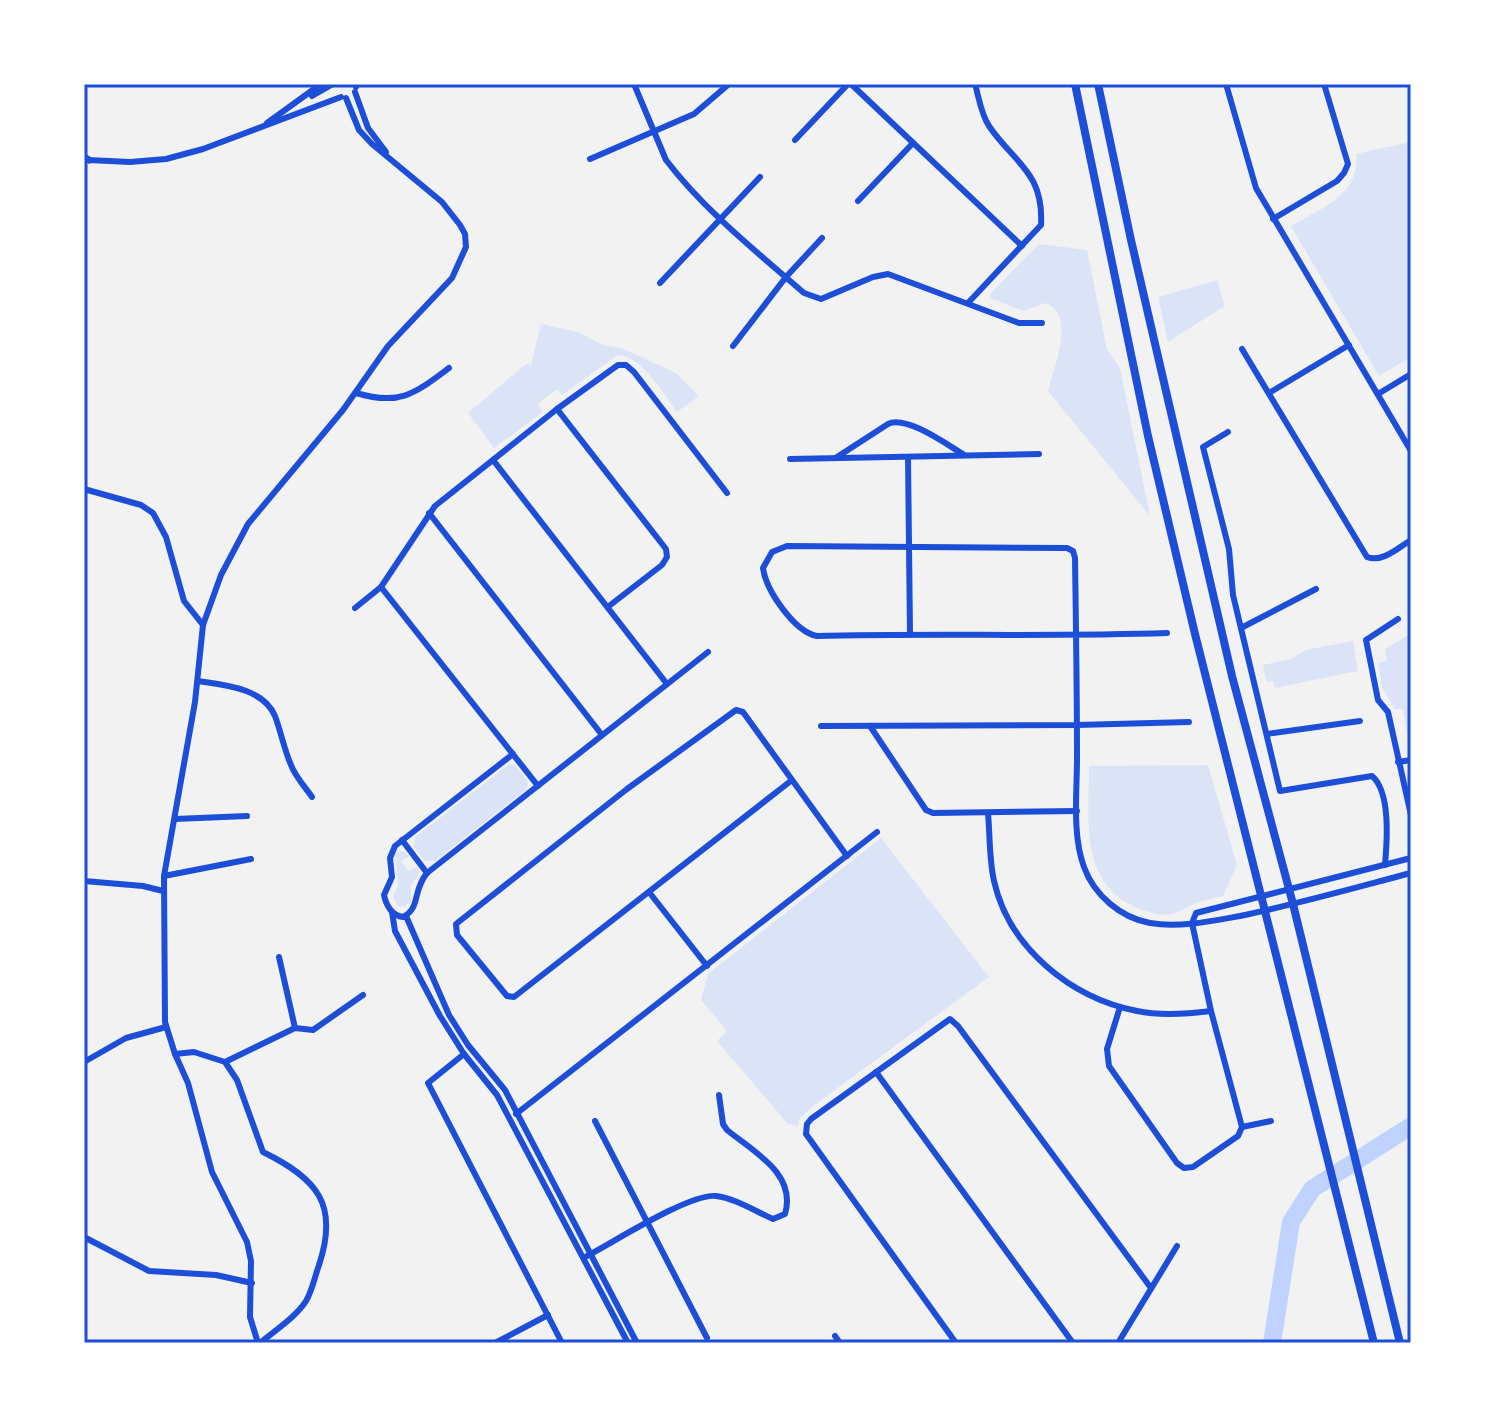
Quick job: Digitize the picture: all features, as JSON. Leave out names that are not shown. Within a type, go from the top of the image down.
[{"type":"main road","points":[[1075,84],[1148,436],[1195,634],[1374,1343]]},
{"type":"main road","points":[[1098,84],[1232,676],[1293,904],[1400,1343]]},
{"type":"street","points":[[264,125],[321,84]]},
{"type":"street","points":[[175,1054],[194,1052],[225,1062],[237,1080],[263,1152],[286,1163],[311,1186],[327,1210],[326,1241],[306,1301],[259,1343],[250,1317],[252,1283],[247,1242],[212,1172],[188,1083],[175,1054],[166,1027],[164,876],[198,681],[203,625],[221,575],[248,524],[356,393],[388,346],[452,278],[466,247],[465,234],[442,202],[359,130],[344,97],[336,91],[334,84],[296,104]]},
{"type":"street","points":[[634,84],[666,160],[674,171],[804,293],[821,299],[873,277],[888,274],[1019,323],[1042,323]]},
{"type":"street","points":[[590,159],[694,114],[729,84]]},
{"type":"street","points":[[795,140],[850,84],[1022,246]]},
{"type":"street","points":[[968,303],[1041,225],[1037,194],[1026,168],[989,127],[975,84]]},
{"type":"street","points":[[1226,84],[1256,188],[1411,451]]},
{"type":"street","points":[[1273,219],[1337,181],[1348,164],[1324,84]]},
{"type":"street","points":[[86,159],[130,162],[166,159],[203,149],[344,97],[356,87],[368,128],[387,155]]},
{"type":"street","points":[[858,201],[913,143]]},
{"type":"street","points":[[660,283],[760,177]]},
{"type":"street","points":[[733,346],[786,277],[822,238]]},
{"type":"street","points":[[1269,393],[1349,345]]},
{"type":"street","points":[[1242,349],[1367,557],[1373,560],[1380,558],[1411,540]]},
{"type":"street","points":[[355,608],[381,587],[439,502],[614,367],[626,365],[634,372],[727,493]]},
{"type":"street","points":[[356,393],[389,399],[406,397],[449,368]]},
{"type":"street","points":[[1378,394],[1411,374]]},
{"type":"street","points":[[557,409],[666,549],[667,557],[662,565],[609,606]]},
{"type":"street","points":[[835,459],[897,421],[923,431],[963,454]]},
{"type":"street","points":[[1228,432],[1203,447],[1229,549],[1233,595],[1280,791],[1366,775],[1376,779],[1380,784],[1388,828],[1385,865]]},
{"type":"street","points":[[790,459],[1039,454]]},
{"type":"street","points":[[908,457],[910,634]]},
{"type":"street","points":[[493,460],[667,684]]},
{"type":"street","points":[[84,489],[141,505],[153,513],[166,537],[184,601],[203,625]]},
{"type":"street","points":[[429,513],[602,735]]},
{"type":"street","points":[[1167,633],[1076,636],[811,635],[798,627],[780,603],[770,588],[763,568],[772,552],[780,547],[1067,548],[1073,551],[1075,558],[1076,636],[1077,725],[1077,811],[1083,866],[1096,891],[1136,920],[1153,924],[1192,923],[1293,904],[1411,873]]},
{"type":"street","points":[[381,587],[538,786]]},
{"type":"street","points":[[1241,628],[1316,589]]},
{"type":"street","points":[[1398,619],[1366,640],[1378,700],[1388,712],[1411,815]]},
{"type":"street","points":[[392,912],[400,917],[406,916],[413,910],[418,886],[427,873],[708,652]]},
{"type":"street","points":[[198,681],[224,684],[254,694],[268,703],[292,768],[312,797]]},
{"type":"street","points":[[792,780],[514,997],[507,996],[457,935],[456,924],[627,789],[736,710],[743,712],[847,856]]},
{"type":"street","points":[[1267,734],[1360,721]]},
{"type":"street","points":[[821,726],[1189,722]]},
{"type":"street","points":[[870,726],[926,810],[939,815],[1077,811]]},
{"type":"street","points":[[513,754],[391,851],[392,877],[384,895],[392,912],[395,931],[440,1016],[464,1054],[497,1095],[637,1343]]},
{"type":"street","points":[[1398,762],[1411,760]]},
{"type":"street","points":[[988,813],[994,881],[1020,938],[1040,961],[1089,996],[1120,1007],[1161,1014],[1211,1011]]},
{"type":"street","points":[[175,819],[247,816]]},
{"type":"street","points":[[510,1119],[877,832]]},
{"type":"street","points":[[402,840],[427,873]]},
{"type":"street","points":[[1120,1007],[1107,1049],[1109,1066],[1177,1163],[1184,1168],[1193,1167],[1238,1136],[1242,1127],[1211,1011],[1192,923],[1196,913],[1411,858]]},
{"type":"street","points":[[164,876],[251,859]]},
{"type":"street","points":[[84,881],[143,886],[163,891]]},
{"type":"street","points":[[649,892],[707,966]]},
{"type":"street","points":[[406,916],[455,1025],[498,1080],[517,1113],[628,1343]]},
{"type":"street","points":[[279,957],[295,1028]]},
{"type":"street","points":[[225,1062],[295,1028],[313,1030],[363,995]]},
{"type":"street","points":[[956,1343],[807,1137],[806,1128],[811,1119],[950,1019],[1151,1288]]},
{"type":"street","points":[[84,1062],[126,1038],[166,1027]]},
{"type":"street","points":[[464,1054],[428,1083],[562,1343]]},
{"type":"street","points":[[876,1072],[1073,1343]]},
{"type":"street","points":[[588,1255],[692,1200],[710,1195],[773,1219],[785,1214],[790,1200],[783,1180],[775,1169],[727,1130],[723,1124],[719,1095]]},
{"type":"street","points":[[595,1121],[707,1338]]},
{"type":"street","points":[[1242,1127],[1271,1121]]},
{"type":"street","points":[[84,1237],[149,1271],[216,1275],[252,1283]]},
{"type":"street","points":[[1118,1343],[1177,1246]]},
{"type":"street","points":[[495,1343],[548,1315]]},
{"type":"shaded area","points":[[1411,142],[1411,357],[1379,376],[1291,226],[1337,199],[1352,180],[1356,154]]},
{"type":"shaded area","points":[[1039,244],[1087,250],[1107,349],[1120,368],[1150,516],[1048,391],[1060,343],[1060,319],[1055,309],[1046,303],[1023,311],[990,298],[991,293]]},
{"type":"shaded area","points":[[1217,280],[1223,307],[1168,342],[1158,297]]},
{"type":"shaded area","points":[[541,324],[578,332],[603,345],[622,348],[676,373],[699,396],[677,412],[644,369],[627,357],[618,355],[562,395],[557,389],[538,404],[543,412],[494,448],[468,413],[526,364],[531,365]]},
{"type":"shaded area","points":[[1407,636],[1411,643],[1409,746],[1403,709],[1395,709],[1382,688],[1378,663],[1387,660],[1385,649]]},
{"type":"shaded area","points":[[1353,641],[1358,671],[1275,688],[1273,681],[1266,682],[1263,665],[1291,659],[1305,650]]},
{"type":"shaded area","points":[[509,764],[515,765],[528,782],[527,789],[435,861],[425,861],[414,847],[415,837]]},
{"type":"shaded area","points":[[1208,765],[1237,865],[1223,896],[1170,914],[1156,914],[1133,906],[1116,895],[1103,880],[1095,863],[1089,825],[1089,766]]},
{"type":"shaded area","points":[[881,838],[989,977],[813,1106],[799,1119],[798,1126],[788,1124],[717,1041],[727,1031],[701,1000],[708,974]]},
{"type":"shaded area","points":[[403,851],[409,856],[401,861],[408,871],[417,866],[420,873],[411,885],[411,902],[403,907],[398,906],[393,897],[398,885],[395,856]]},
{"type":"waterway","points":[[1272,1343],[1291,1222],[1312,1189],[1411,1126]]}]
